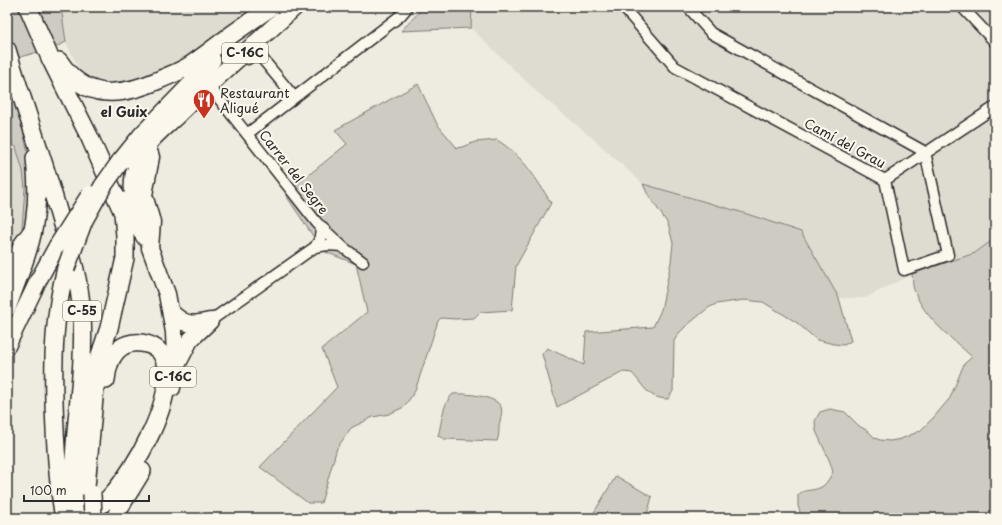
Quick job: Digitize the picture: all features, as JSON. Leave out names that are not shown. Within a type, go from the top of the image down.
[{"type":"highway","name":"C-55","points":[[28,7],[51,60],[90,138],[123,213],[125,258],[109,328],[99,358],[76,506]]},
{"type":"highway","points":[[32,7],[39,16],[59,60],[72,77],[100,92],[113,93],[126,92],[145,86],[191,65],[271,7]]},
{"type":"highway","name":"C-55","points":[[7,50],[30,126],[51,185],[76,272],[80,293],[82,346],[75,433],[76,506],[85,518]]},
{"type":"highway","points":[[92,518],[76,506],[58,476],[55,443],[54,332],[66,268],[84,220],[118,159],[203,72],[212,60]]},
{"type":"highway","points":[[7,308],[24,260],[35,218],[37,173],[30,126]]},
{"type":"highway","points":[[90,138],[147,243]]},
{"type":"highway","points":[[76,506],[108,365],[116,351],[121,347],[135,342],[147,344],[158,350],[163,355],[167,368],[164,392],[154,426],[142,452],[121,483],[109,497],[85,518]]},
{"type":"highway","points":[[116,518],[156,445],[158,432]]},
{"type":"main road","name":"C-16C","points":[[212,60],[271,7]]},
{"type":"main road","name":"C-16C","points":[[92,518],[123,488],[140,464],[158,432],[170,396],[173,373],[174,332],[171,312],[163,282],[147,243],[135,207],[132,186],[136,164],[146,145],[295,7]]},
{"type":"main road","points":[[7,346],[39,279],[58,246],[97,182],[118,159]]},
{"type":"main road","points":[[171,312],[177,318],[191,324],[210,321]]},
{"type":"main road","points":[[173,373],[190,340],[210,321]]},
{"type":"street","points":[[247,134],[400,16],[406,9],[404,7]]},
{"type":"street","name":"Camí del Grau","points":[[623,7],[675,66],[885,180],[904,270],[948,255],[925,152]]},
{"type":"street","points":[[688,7],[711,33],[925,152]]},
{"type":"street","points":[[962,7],[995,42]]},
{"type":"street","points":[[186,118],[256,52],[294,98]]},
{"type":"street","name":"Carrer del Segre","points":[[213,91],[321,226],[320,239],[315,247]]},
{"type":"street","points":[[885,180],[925,152],[995,107]]},
{"type":"street","points":[[7,269],[20,242],[31,227],[35,218]]},
{"type":"street","points":[[321,226],[362,262]]},
{"type":"street","points":[[7,248],[20,242]]},
{"type":"street","points":[[210,321],[315,247],[327,245],[342,246]]},
{"type":"shaded area","points":[[7,7],[61,7],[66,42],[58,46],[7,61]]},
{"type":"shaded area","points":[[61,7],[250,7],[196,56],[153,77],[114,86],[84,79],[66,42]]},
{"type":"shaded area","points":[[419,7],[472,7],[471,28],[401,31],[421,10]]},
{"type":"shaded area","points":[[472,7],[995,7],[995,238],[975,253],[912,274],[865,298],[839,298],[801,232],[744,213],[643,184],[596,141],[538,93],[471,28]]},
{"type":"shaded area","points":[[7,76],[23,131],[30,218],[7,295]]},
{"type":"shaded area","points":[[7,76],[23,131],[30,162],[30,218],[22,228],[25,189],[23,171],[16,147],[7,138]]},
{"type":"shaded area","points":[[418,84],[437,124],[457,148],[475,142],[497,140],[522,160],[551,203],[516,266],[512,310],[480,312],[474,318],[441,318],[438,321],[415,391],[404,407],[389,414],[373,417],[351,428],[337,448],[321,503],[308,503],[260,467],[337,387],[322,349],[367,312],[356,264],[323,251],[285,194],[347,144],[335,130]]},
{"type":"shaded area","points":[[643,184],[744,213],[801,232],[839,298],[851,341],[844,345],[817,340],[796,322],[763,302],[744,300],[716,304],[708,308],[685,327],[674,341],[673,391],[668,399],[651,394],[632,373],[623,372],[557,407],[542,354],[547,348],[584,365],[586,332],[653,327],[661,310],[671,262],[673,243],[668,224],[647,193]]},
{"type":"shaded area","points":[[995,238],[995,518],[802,518],[798,506],[798,495],[803,491],[820,488],[827,482],[833,472],[816,431],[815,421],[820,412],[830,409],[845,412],[859,426],[868,431],[875,438],[890,441],[901,439],[920,431],[950,398],[964,364],[972,357],[940,328],[925,311],[914,290],[912,274],[975,253]]},
{"type":"shaded area","points":[[453,394],[480,396],[498,403],[502,411],[497,441],[445,439],[438,436],[444,408],[449,398]]},
{"type":"shaded area","points":[[616,476],[652,497],[646,518],[596,518],[593,514]]},
{"type":"place","name":"Restaurant Aligué","points":[[204,120]]},
{"type":"district","name":"el Guix","points":[[124,112]]}]
